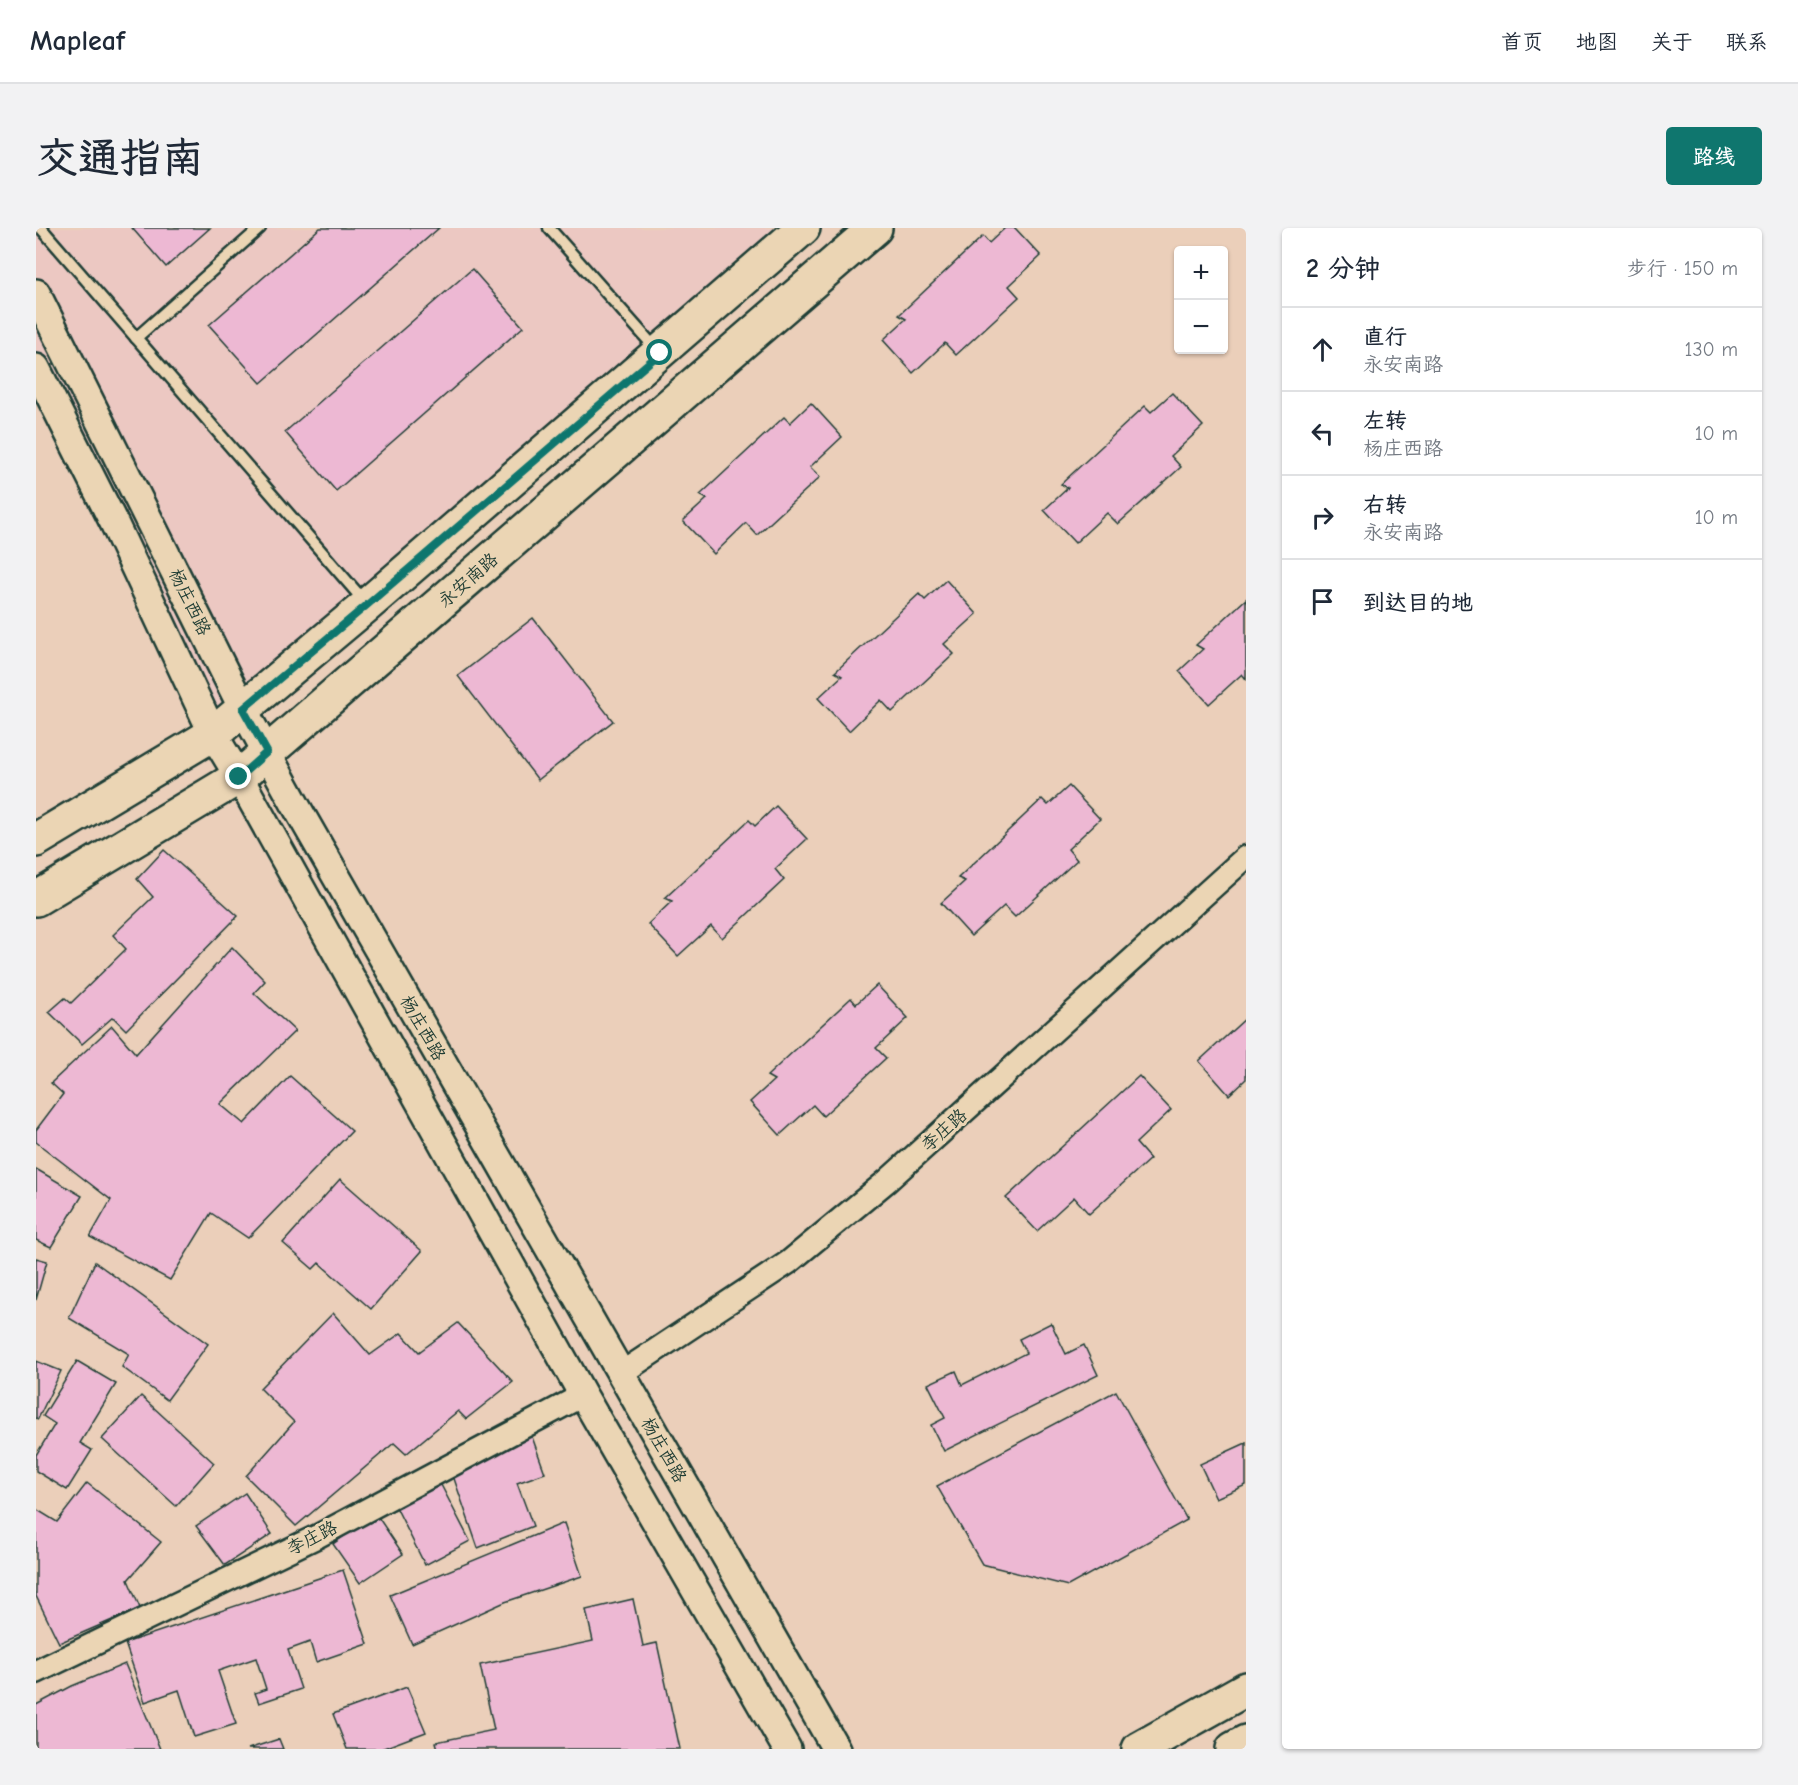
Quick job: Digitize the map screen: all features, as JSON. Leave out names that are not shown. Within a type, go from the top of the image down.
[{"type":"main road","points":[[36,840],[213,734],[367,605],[803,228]]},
{"type":"main road","name":"永安南路","points":[[36,899],[239,777],[875,228]]},
{"type":"main road","points":[[1139,1749],[1246,1689]]},
{"type":"main road","points":[[1233,1749],[1246,1742]]},
{"type":"street","name":"杨庄西路","points":[[36,293],[243,709],[300,814],[836,1749]]},
{"type":"street","name":"杨庄西路","points":[[36,369],[115,525],[213,734],[583,1395],[786,1749]]},
{"type":"street","name":"李庄路","points":[[620,1374],[789,1262],[879,1188],[1246,857]]},
{"type":"street","name":"李庄路","points":[[36,1672],[318,1536],[583,1395]]},
{"type":"lane","points":[[41,228],[367,605]]},
{"type":"lane","points":[[136,338],[260,228]]},
{"type":"lane","points":[[549,228],[660,353]]},
{"type":"shaded area","points":[[36,228],[803,228],[213,734],[36,375]]},
{"type":"building","points":[[132,228],[210,228],[166,267]]},
{"type":"building","points":[[320,228],[439,228],[261,383],[209,325]]},
{"type":"building","points":[[1005,228],[1015,228],[1041,256],[1009,286],[1019,297],[956,355],[945,343],[913,373],[883,340],[906,319],[899,315],[983,236],[989,243]]},
{"type":"building","points":[[472,269],[523,327],[336,491],[285,432]]},
{"type":"building","points":[[1172,393],[1203,426],[1171,456],[1181,467],[1118,524],[1107,513],[1075,543],[1044,510],[1068,488],[1061,484],[1145,406],[1151,412]]},
{"type":"building","points":[[811,403],[842,437],[810,467],[820,477],[757,535],[746,523],[714,554],[683,521],[707,499],[700,495],[784,417],[790,423]]},
{"type":"building","points":[[946,580],[977,614],[944,644],[954,654],[892,712],[881,700],[849,731],[818,698],[842,676],[835,672],[919,594],[925,600]]},
{"type":"building","points":[[1246,599],[1246,679],[1242,674],[1209,704],[1179,671],[1203,649],[1196,645]]},
{"type":"building","points":[[533,618],[613,721],[538,780],[458,676]]},
{"type":"building","points":[[1069,786],[1100,819],[1068,849],[1077,860],[1015,917],[1004,906],[971,936],[941,903],[965,881],[958,878],[1042,799],[1048,805]]},
{"type":"building","points":[[776,806],[807,839],[775,869],[784,880],[722,938],[711,926],[678,956],[648,924],[672,901],[665,898],[749,820],[755,826]]},
{"type":"building","points":[[164,850],[238,916],[126,1030],[113,1017],[82,1044],[49,1012],[65,998],[71,1003],[126,949],[113,935],[153,897],[137,879]]},
{"type":"building","points":[[232,947],[265,981],[254,993],[295,1031],[220,1104],[244,1124],[290,1076],[352,1131],[248,1238],[211,1213],[170,1280],[90,1237],[111,1200],[36,1142],[36,1130],[63,1094],[51,1083],[112,1026],[136,1054]]},
{"type":"building","points":[[877,985],[908,1018],[876,1048],[886,1058],[823,1116],[813,1105],[780,1135],[750,1102],[774,1080],[767,1076],[851,998],[856,1004]]},
{"type":"building","points":[[1246,1018],[1246,1079],[1229,1095],[1199,1061]]},
{"type":"building","points":[[1139,1076],[1171,1110],[1136,1143],[1150,1159],[1089,1214],[1074,1197],[1037,1231],[1006,1198]]},
{"type":"building","points":[[36,1169],[82,1196],[51,1247],[36,1240]]},
{"type":"building","points":[[340,1179],[422,1251],[371,1309],[319,1263],[313,1269],[283,1243]]},
{"type":"building","points":[[36,1258],[47,1261],[36,1300]]},
{"type":"building","points":[[95,1262],[208,1344],[167,1400],[122,1367],[129,1354],[69,1318]]},
{"type":"building","points":[[333,1313],[370,1355],[401,1333],[419,1352],[458,1323],[513,1382],[466,1419],[458,1411],[406,1454],[394,1443],[296,1526],[246,1476],[294,1422],[260,1388]]},
{"type":"building","points":[[1051,1323],[1066,1354],[1084,1345],[1098,1375],[944,1451],[931,1425],[945,1418],[928,1384],[956,1371],[962,1385],[1026,1353],[1019,1339]]},
{"type":"building","points":[[36,1361],[61,1371],[38,1419],[36,1418]]},
{"type":"building","points":[[77,1361],[116,1384],[80,1443],[92,1450],[67,1490],[36,1471],[36,1455],[55,1424],[43,1416]]},
{"type":"building","points":[[1116,1391],[1187,1520],[1068,1586],[982,1564],[937,1486]]},
{"type":"building","points":[[141,1396],[214,1463],[176,1506],[102,1439]]},
{"type":"building","points":[[531,1434],[545,1473],[517,1483],[533,1526],[478,1548],[450,1467]]},
{"type":"building","points":[[1246,1443],[1246,1485],[1216,1498],[1200,1464]]},
{"type":"building","points":[[438,1479],[470,1541],[425,1565],[395,1505]]},
{"type":"building","points":[[87,1483],[161,1542],[128,1580],[140,1608],[59,1643],[36,1596],[36,1509],[57,1522]]},
{"type":"building","points":[[245,1493],[272,1534],[225,1565],[196,1526]]},
{"type":"building","points":[[376,1514],[403,1554],[360,1583],[333,1544]]},
{"type":"building","points":[[564,1523],[582,1576],[505,1602],[412,1644],[390,1595]]},
{"type":"building","points":[[343,1570],[368,1644],[316,1662],[310,1642],[288,1650],[301,1689],[259,1703],[255,1693],[266,1689],[256,1658],[218,1671],[236,1724],[194,1737],[179,1690],[145,1702],[125,1643]]},
{"type":"building","points":[[633,1599],[643,1646],[657,1643],[680,1749],[438,1749],[436,1742],[494,1730],[480,1665],[593,1641],[586,1610]]},
{"type":"building","points":[[125,1664],[160,1749],[36,1749],[36,1705],[72,1686]]},
{"type":"building","points":[[407,1687],[426,1732],[381,1749],[347,1749],[333,1714]]},
{"type":"building","points":[[279,1739],[283,1749],[248,1749]]},
{"type":"route","points":[[239,777],[267,752],[243,709],[660,353]]}]
